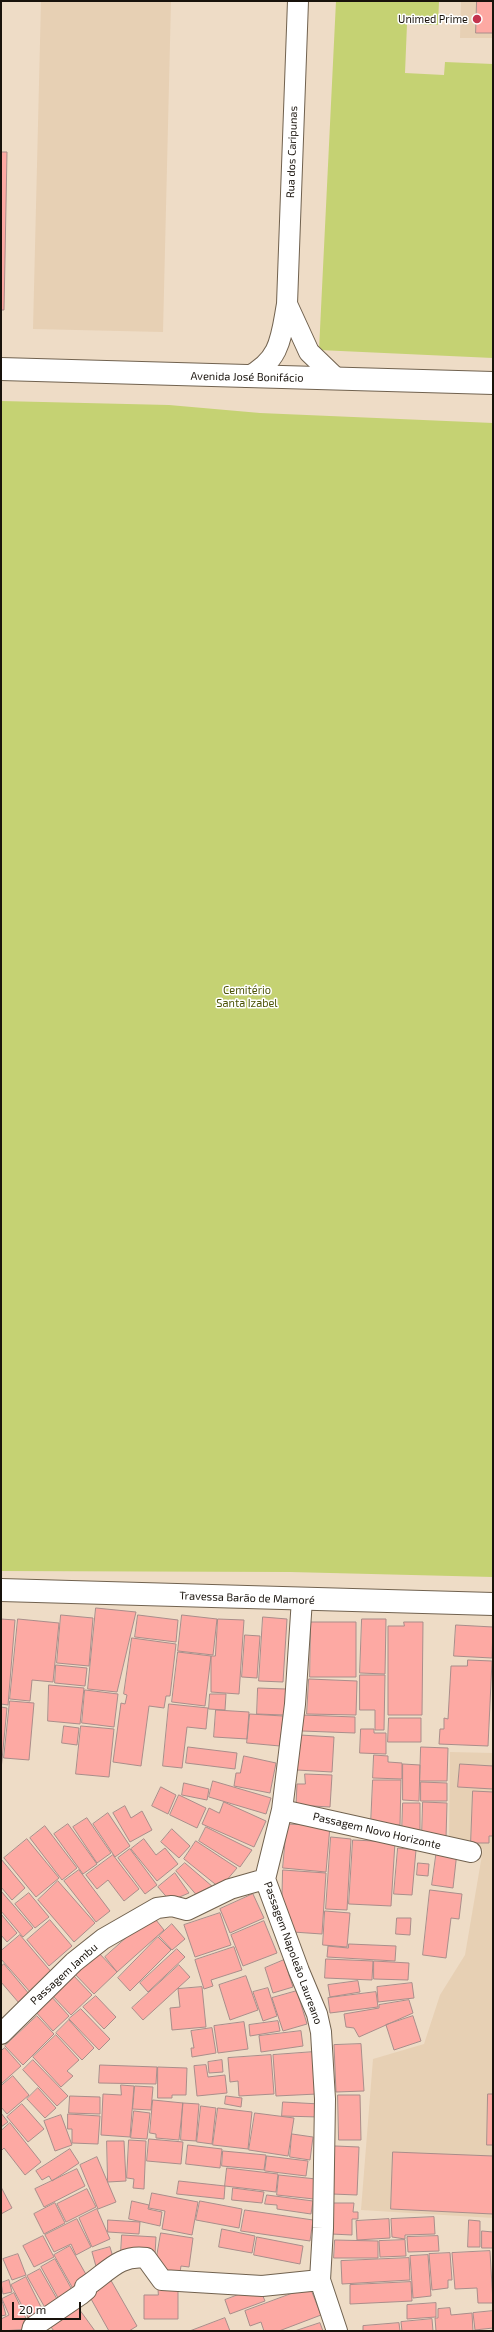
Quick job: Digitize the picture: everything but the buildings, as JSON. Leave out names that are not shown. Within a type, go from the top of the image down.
[{"type":"main road","name":"Avenida José Bonifácio","points":[[1,369],[493,383]]},
{"type":"main road","name":"Travessa Barão de Mamoré","points":[[1,1590],[493,1604]]},
{"type":"street","name":"Rua dos Caripunas","points":[[246,377],[258,372],[279,346],[287,304],[298,1]]},
{"type":"street","name":"Rua dos Caripunas","points":[[287,304],[300,336],[309,352],[337,379]]},
{"type":"street","name":"Passagem Napoleão Laureano","points":[[302,1599],[295,1704],[282,1810],[265,1879],[298,1971],[317,2014],[321,2032],[325,2100],[323,2228],[320,2280],[337,2331]]},
{"type":"street","name":"Passagem Novo Horizonte","points":[[282,1810],[471,1852]]},
{"type":"street","name":"Passagem Jambu","points":[[1,2034],[74,1962],[103,1939],[157,1908],[172,1906],[187,1910],[230,1889],[265,1879]]},
{"type":"street","points":[[32,2331],[33,2327],[80,2295],[86,2290],[85,2287],[116,2266],[120,2260],[132,2256],[146,2258],[162,2280],[262,2286],[320,2280]]},
{"type":"shaded area","points":[[41,1],[171,1],[163,332],[33,329]]},
{"type":"shaded area","name":"Unimed Prime","points":[[461,1],[493,1],[493,38],[460,38]]},
{"type":"shaded area","points":[[450,1752],[493,1753],[493,2218],[361,2210],[373,2059],[424,2044],[440,1995],[465,1955],[483,1849],[449,1842]]},
{"type":"green space","points":[[336,1],[439,1],[438,25],[407,24],[405,73],[444,75],[445,62],[493,64],[493,358],[319,350]]},
{"type":"green space","name":"Cemitério Santa Izabel","points":[[1,401],[169,405],[260,413],[493,423],[493,1577],[290,1572],[1,1571]]},
{"type":"place","name":"Unimed Prime","points":[[477,19]]}]
